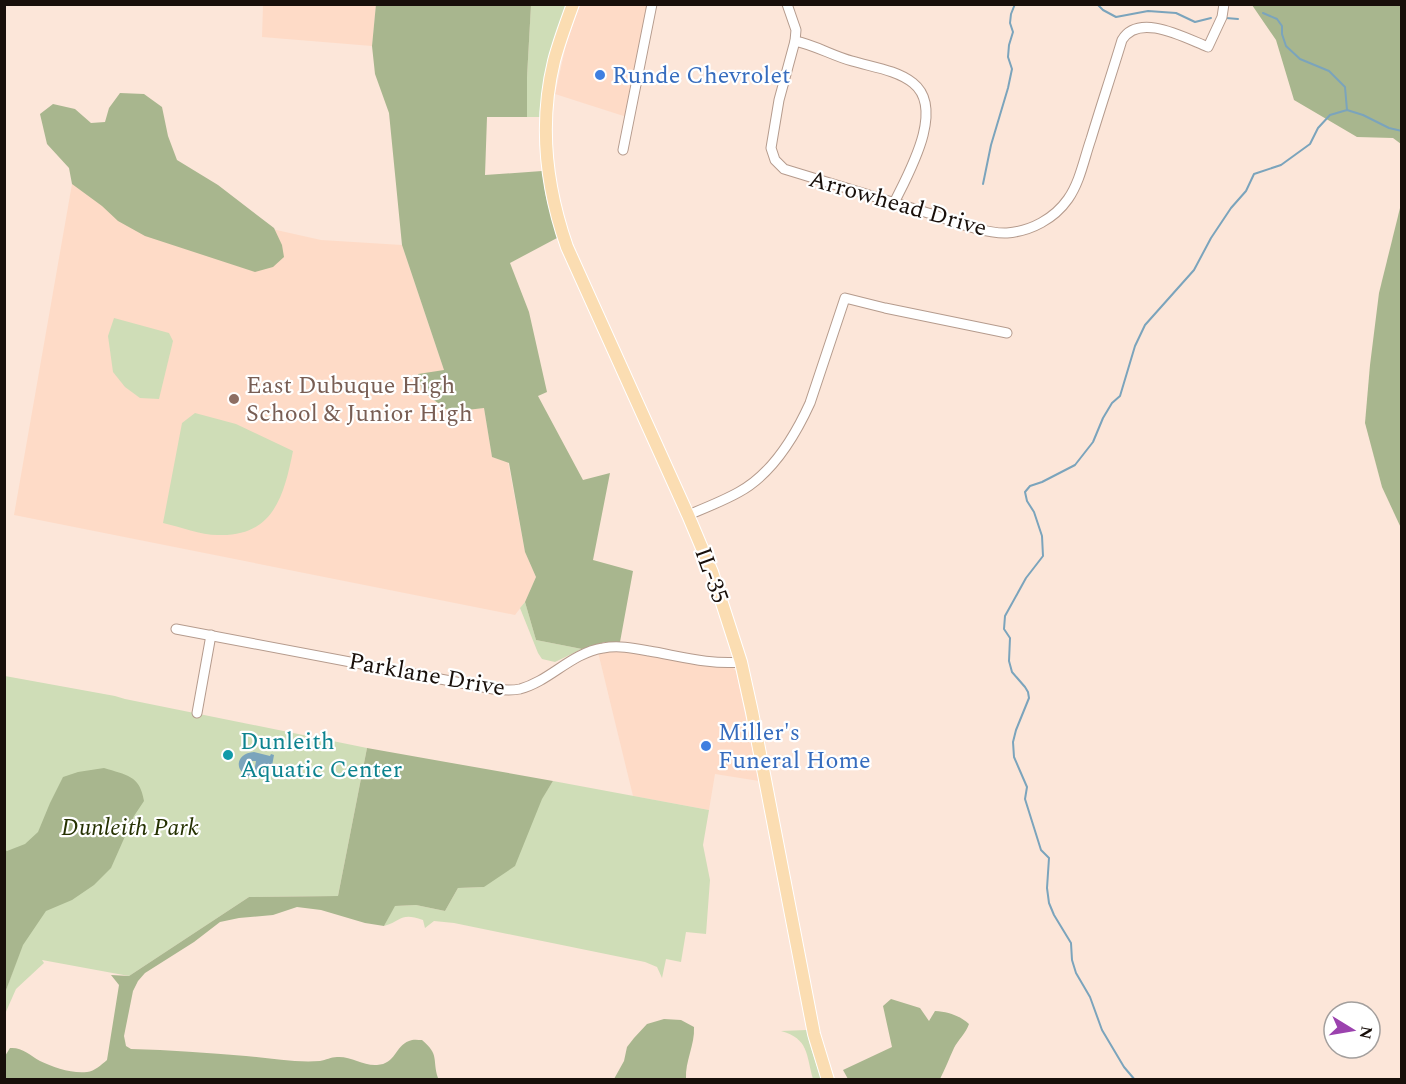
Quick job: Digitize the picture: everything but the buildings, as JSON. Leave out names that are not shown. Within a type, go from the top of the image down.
[{"type":"main road","name":"IL-35","points":[[573,4],[559,45],[549,91],[546,121],[549,180],[559,224],[577,270],[688,515],[720,596],[741,662],[810,1017],[828,1080]]},
{"type":"street","points":[[623,150],[652,4]]},
{"type":"street","name":"Arrowhead Drive","points":[[787,4],[796,30],[771,141],[775,160],[784,169],[978,228],[1003,233],[1024,230],[1041,224],[1068,200],[1080,173],[1126,33],[1133,28],[1149,27],[1208,47],[1219,25],[1224,4]]},
{"type":"street","points":[[795,41],[805,42],[847,60],[903,76],[918,87],[923,95],[927,111],[924,132],[894,203]]},
{"type":"street","points":[[688,515],[741,491],[759,478],[778,456],[810,403],[845,298],[1006,333]]},
{"type":"street","name":"Parklane Drive","points":[[176,629],[504,690],[529,686],[579,656],[591,650],[606,647],[634,648],[721,664],[741,662]]},
{"type":"street","points":[[197,713],[211,635]]},
{"type":"shaded area","points":[[263,5],[376,5],[372,46],[262,37]]},
{"type":"shaded area","name":"Runde Chevrolet","points":[[580,5],[655,5],[633,119],[555,94],[566,45]]},
{"type":"shaded area","name":"East Dubuque High School & Junior High","points":[[72,184],[321,240],[402,245],[444,370],[450,412],[484,408],[492,457],[508,462],[525,552],[536,577],[525,602],[515,615],[14,515]]},
{"type":"shaded area","points":[[610,650],[733,668],[736,671],[759,781],[715,774],[709,810],[633,796],[598,652]]},
{"type":"green space","points":[[376,4],[531,5],[527,117],[487,117],[485,175],[542,171],[557,238],[510,263],[529,312],[547,392],[538,396],[583,480],[610,473],[593,560],[633,571],[620,642],[605,642],[582,649],[536,640],[525,602],[536,577],[525,552],[509,463],[492,457],[484,408],[450,412],[422,391],[418,374],[444,370],[402,245],[389,113],[375,74],[372,46]]},
{"type":"green space","points":[[531,5],[566,5],[549,60],[540,117],[527,117]]},
{"type":"green space","points":[[1252,5],[1401,5],[1401,144],[1393,138],[1357,137],[1294,100],[1276,40]]},
{"type":"green space","points":[[120,93],[144,94],[162,107],[168,136],[177,160],[218,185],[274,228],[282,245],[284,257],[273,267],[255,272],[145,236],[118,221],[72,184],[69,168],[47,144],[40,114],[53,104],[75,109],[91,123],[105,122],[109,108]]},
{"type":"green space","points":[[1401,204],[1401,528],[1382,487],[1365,423],[1379,293]]},
{"type":"green space","points":[[114,318],[169,333],[173,341],[159,399],[140,398],[125,387],[113,372],[108,336]]},
{"type":"green space","points":[[195,413],[236,424],[293,451],[280,497],[264,521],[252,529],[237,534],[211,535],[163,523],[182,423]]},
{"type":"green space","points":[[525,602],[536,640],[582,649],[555,662],[542,659],[520,608]]},
{"type":"green space","name":"Dunleith Park","points":[[5,676],[115,696],[367,748],[338,896],[249,897],[129,976],[42,960],[44,963],[16,989],[5,1014],[5,993],[18,956],[5,953]]},
{"type":"green space","points":[[367,748],[553,781],[542,799],[515,866],[484,887],[458,888],[445,911],[416,905],[395,906],[384,926],[321,910],[297,907],[273,915],[220,922],[194,942],[145,973],[138,981],[133,991],[124,1036],[126,1046],[131,1049],[302,1061],[342,1057],[377,1065],[388,1062],[404,1043],[422,1040],[433,1054],[436,1072],[440,1079],[5,1079],[5,1056],[10,1048],[22,1050],[40,1061],[69,1071],[87,1072],[100,1066],[107,1060],[119,985],[111,975],[129,976],[249,897],[338,896]]},
{"type":"green space","points":[[104,768],[131,777],[139,786],[144,801],[134,816],[111,868],[94,885],[72,900],[46,911],[23,945],[5,993],[5,850],[25,844],[38,832],[63,777]]},
{"type":"green space","points":[[553,781],[709,810],[703,845],[710,880],[706,934],[686,932],[681,962],[666,959],[662,978],[657,967],[645,962],[454,923],[434,921],[425,928],[423,920],[406,917],[384,926],[394,906],[416,905],[445,911],[458,888],[484,887]]},
{"type":"green space","points":[[891,999],[920,1008],[929,1021],[935,1011],[953,1014],[969,1024],[954,1048],[940,1079],[848,1079],[843,1070],[892,1047],[883,1006]]},
{"type":"green space","points":[[664,1019],[681,1020],[694,1027],[686,1079],[614,1079],[624,1061],[627,1047],[634,1038],[647,1024]]},
{"type":"green space","points":[[807,1030],[821,1079],[813,1079],[802,1043],[790,1034],[781,1031]]},
{"type":"water","points":[[254,752],[274,755],[272,766],[266,765],[264,779],[253,777],[256,761],[248,763],[251,768],[250,777],[239,767],[243,755]]},
{"type":"waterway","points":[[983,184],[1012,69],[1008,57],[1013,32],[1010,23],[1011,14],[1015,4]]},
{"type":"waterway","points":[[1097,4],[1116,17],[1148,11],[1176,13],[1195,22],[1211,18]]},
{"type":"waterway","points":[[1263,13],[1277,19],[1282,26],[1286,46],[1300,59],[1329,71],[1345,87],[1347,110]]},
{"type":"waterway","points":[[1226,18],[1238,19]]},
{"type":"waterway","points":[[1135,1080],[1124,1067],[1102,1030],[1090,997],[1076,973],[1072,960],[1071,943],[1049,903],[1047,888],[1049,858],[1041,850],[1025,799],[1027,787],[1014,757],[1013,742],[1016,730],[1029,698],[1025,687],[1012,672],[1009,661],[1010,638],[1004,629],[1005,616],[1026,578],[1043,556],[1042,536],[1025,492],[1030,486],[1075,465],[1093,442],[1103,418],[1112,403],[1120,396],[1135,346],[1145,325],[1194,270],[1211,238],[1231,208],[1246,191],[1254,174],[1281,165],[1310,144],[1318,128],[1330,115],[1347,110],[1389,128],[1402,131]]},
{"type":"place","name":"Runde Chevrolet","points":[[600,75]]},
{"type":"place","name":"East Dubuque High School & Junior High","points":[[234,399]]},
{"type":"place","name":"Miller's Funeral Home","points":[[706,746]]},
{"type":"place","name":"Dunleith Aquatic Center","points":[[228,755]]}]
